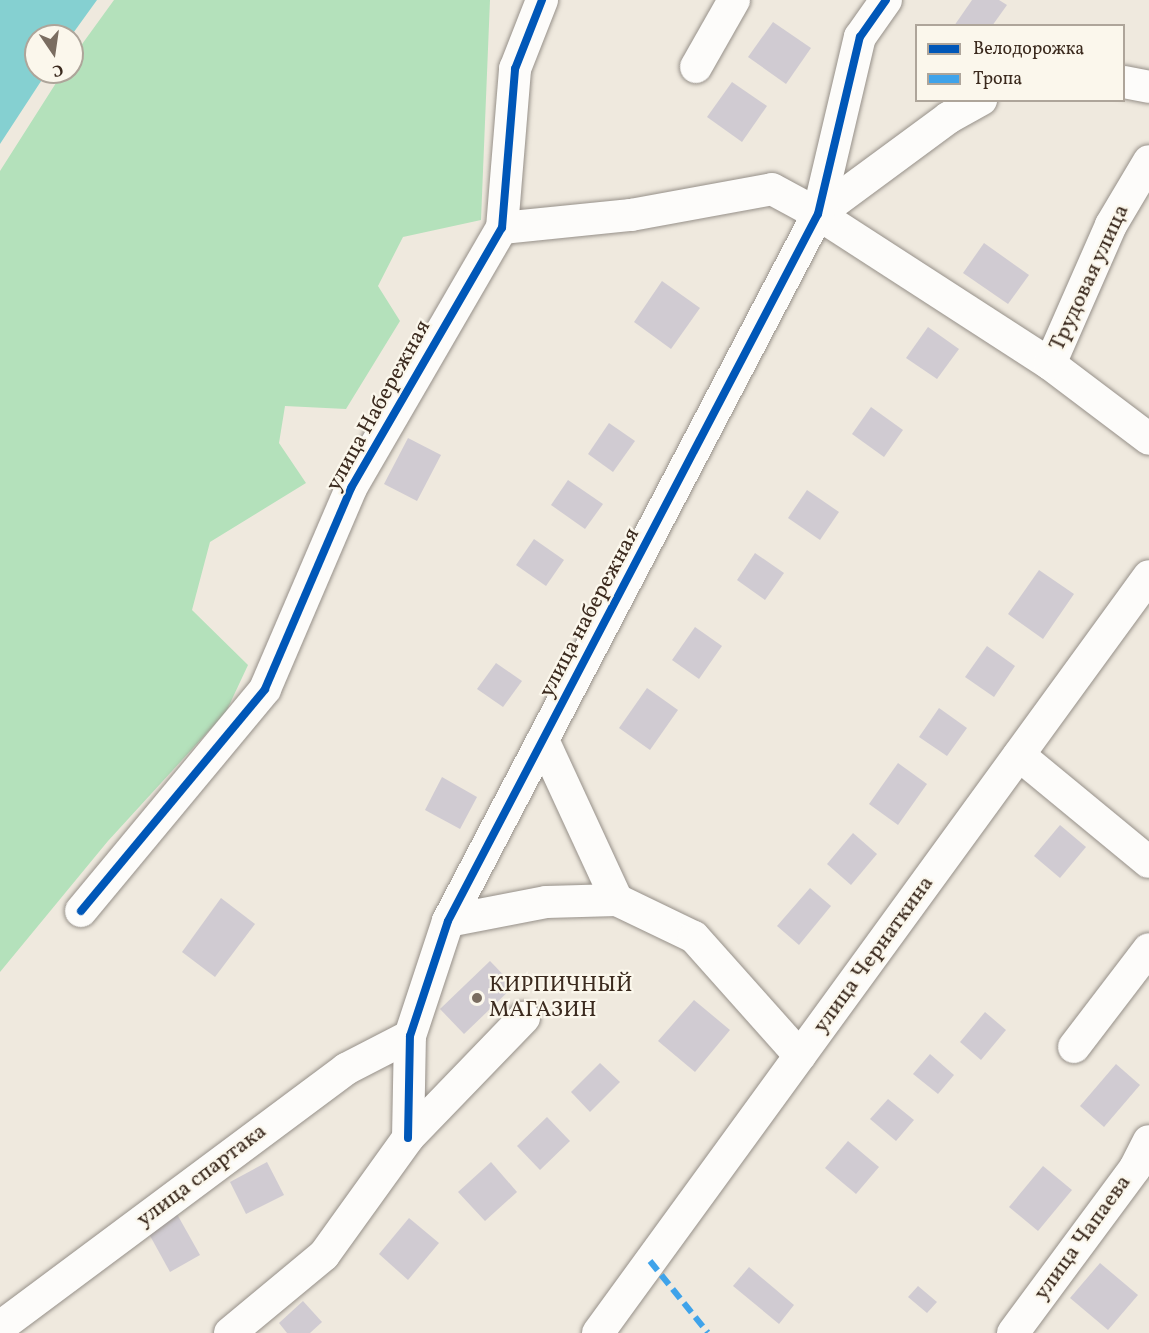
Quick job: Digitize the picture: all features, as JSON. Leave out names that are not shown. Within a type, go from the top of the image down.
[{"type":"street","name":"улица Набережная","points":[[81,911],[265,689],[351,488],[502,228],[515,69],[542,0]]},
{"type":"street","points":[[696,67],[734,0]]},
{"type":"street","points":[[818,214],[860,37],[874,5]]},
{"type":"street","points":[[1125,82],[1149,87]]},
{"type":"street","points":[[818,214],[948,118],[977,102]]},
{"type":"street","name":"Трудовая улица","points":[[1050,363],[1111,225],[1149,161]]},
{"type":"street","points":[[502,228],[631,216],[772,189],[818,214],[1050,363],[1149,439]]},
{"type":"street","name":"улица набережная","points":[[408,1138],[410,1036],[448,921],[818,214]]},
{"type":"street","name":"улица Чернаткина","points":[[598,1333],[1149,576]]},
{"type":"street","points":[[543,740],[617,900]]},
{"type":"street","points":[[1019,755],[1149,862]]},
{"type":"street","points":[[448,921],[546,902],[617,900],[694,937],[800,1056]]},
{"type":"street","points":[[1074,1047],[1149,949]]},
{"type":"street","points":[[230,1333],[324,1255],[408,1138],[524,1018]]},
{"type":"street","name":"улица спартака","points":[[0,1327],[346,1069],[410,1036]]},
{"type":"street","name":"улица Чапаева","points":[[1013,1333],[1135,1168],[1149,1141]]},
{"type":"green space","points":[[114,0],[490,0],[481,220],[403,237],[378,286],[400,321],[346,409],[285,406],[279,443],[306,483],[210,542],[192,610],[248,665],[226,712],[108,841],[0,972],[0,171],[55,84],[84,84],[84,41]]},
{"type":"water","points":[[0,0],[97,0],[80,24],[24,24],[24,84],[39,84],[0,144]]},
{"type":"building","points":[[972,0],[999,0],[1007,5],[993,24],[955,24]]},
{"type":"building","points":[[773,22],[811,48],[786,84],[748,57]]},
{"type":"building","points":[[732,82],[767,106],[742,142],[707,117]]},
{"type":"building","points":[[984,243],[1029,275],[1008,304],[963,273]]},
{"type":"building","points":[[662,281],[700,308],[671,349],[634,322]]},
{"type":"building","points":[[928,327],[959,349],[937,379],[906,358]]},
{"type":"building","points":[[871,407],[903,430],[884,457],[852,434]]},
{"type":"building","points":[[609,423],[635,441],[613,472],[588,454]]},
{"type":"building","points":[[408,438],[441,455],[417,501],[384,484]]},
{"type":"building","points":[[568,480],[603,504],[585,529],[551,505]]},
{"type":"building","points":[[807,490],[839,512],[820,540],[788,518]]},
{"type":"building","points":[[534,539],[564,560],[546,586],[516,565]]},
{"type":"building","points":[[755,553],[784,573],[765,600],[737,580]]},
{"type":"building","points":[[1039,570],[1074,594],[1043,639],[1008,614]]},
{"type":"building","points":[[695,627],[722,646],[699,679],[672,660]]},
{"type":"building","points":[[987,646],[1015,666],[994,697],[965,677]]},
{"type":"building","points":[[496,663],[522,681],[503,707],[477,689]]},
{"type":"building","points":[[647,688],[678,710],[650,750],[619,728]]},
{"type":"building","points":[[939,708],[967,728],[947,756],[919,737]]},
{"type":"building","points":[[898,763],[927,784],[898,825],[869,804]]},
{"type":"building","points":[[442,777],[477,797],[460,829],[425,810]]},
{"type":"building","points":[[1060,825],[1086,847],[1060,878],[1034,856]]},
{"type":"building","points":[[853,833],[877,854],[851,885],[827,864]]},
{"type":"building","points":[[810,888],[831,906],[799,945],[777,926]]},
{"type":"building","points":[[221,898],[255,924],[215,977],[182,952]]},
{"type":"building","name":"КИРПИЧНЫЙ МАГАЗИН","points":[[490,961],[514,986],[464,1034],[440,1009]]},
{"type":"building","points":[[694,1000],[730,1030],[695,1072],[658,1041]]},
{"type":"building","points":[[985,1012],[1006,1030],[981,1060],[960,1042]]},
{"type":"building","points":[[930,1054],[954,1075],[938,1094],[913,1074]]},
{"type":"building","points":[[600,1063],[620,1082],[590,1112],[571,1092]]},
{"type":"building","points":[[1116,1064],[1140,1085],[1104,1127],[1080,1106]]},
{"type":"building","points":[[888,1099],[914,1120],[896,1141],[870,1119]]},
{"type":"building","points":[[547,1117],[570,1141],[540,1170],[517,1146]]},
{"type":"building","points":[[848,1141],[879,1167],[856,1194],[825,1168]]},
{"type":"building","points":[[267,1162],[284,1195],[246,1214],[230,1182]]},
{"type":"building","points":[[491,1162],[517,1192],[485,1221],[458,1192]]},
{"type":"building","points":[[1043,1166],[1072,1190],[1038,1231],[1009,1207]]},
{"type":"building","points":[[173,1207],[200,1255],[170,1272],[143,1223]]},
{"type":"building","points":[[409,1218],[439,1243],[408,1280],[379,1254]]},
{"type":"building","points":[[1100,1263],[1138,1295],[1108,1330],[1070,1298]]},
{"type":"building","points":[[749,1267],[794,1305],[779,1324],[733,1286]]},
{"type":"building","points":[[918,1286],[937,1302],[927,1313],[908,1297]]},
{"type":"building","points":[[303,1301],[322,1322],[310,1333],[287,1333],[279,1323]]},
{"type":"marked path","points":[[650,1261],[708,1333]]},
{"type":"cycle path","points":[[81,911],[265,689],[351,488],[502,228],[515,69],[542,0]]},
{"type":"cycle path","points":[[408,1138],[410,1036],[448,921],[818,214],[860,37],[886,0]]},
{"type":"place","name":"КИРПИЧНЫЙ МАГАЗИН","points":[[477,998]]}]
